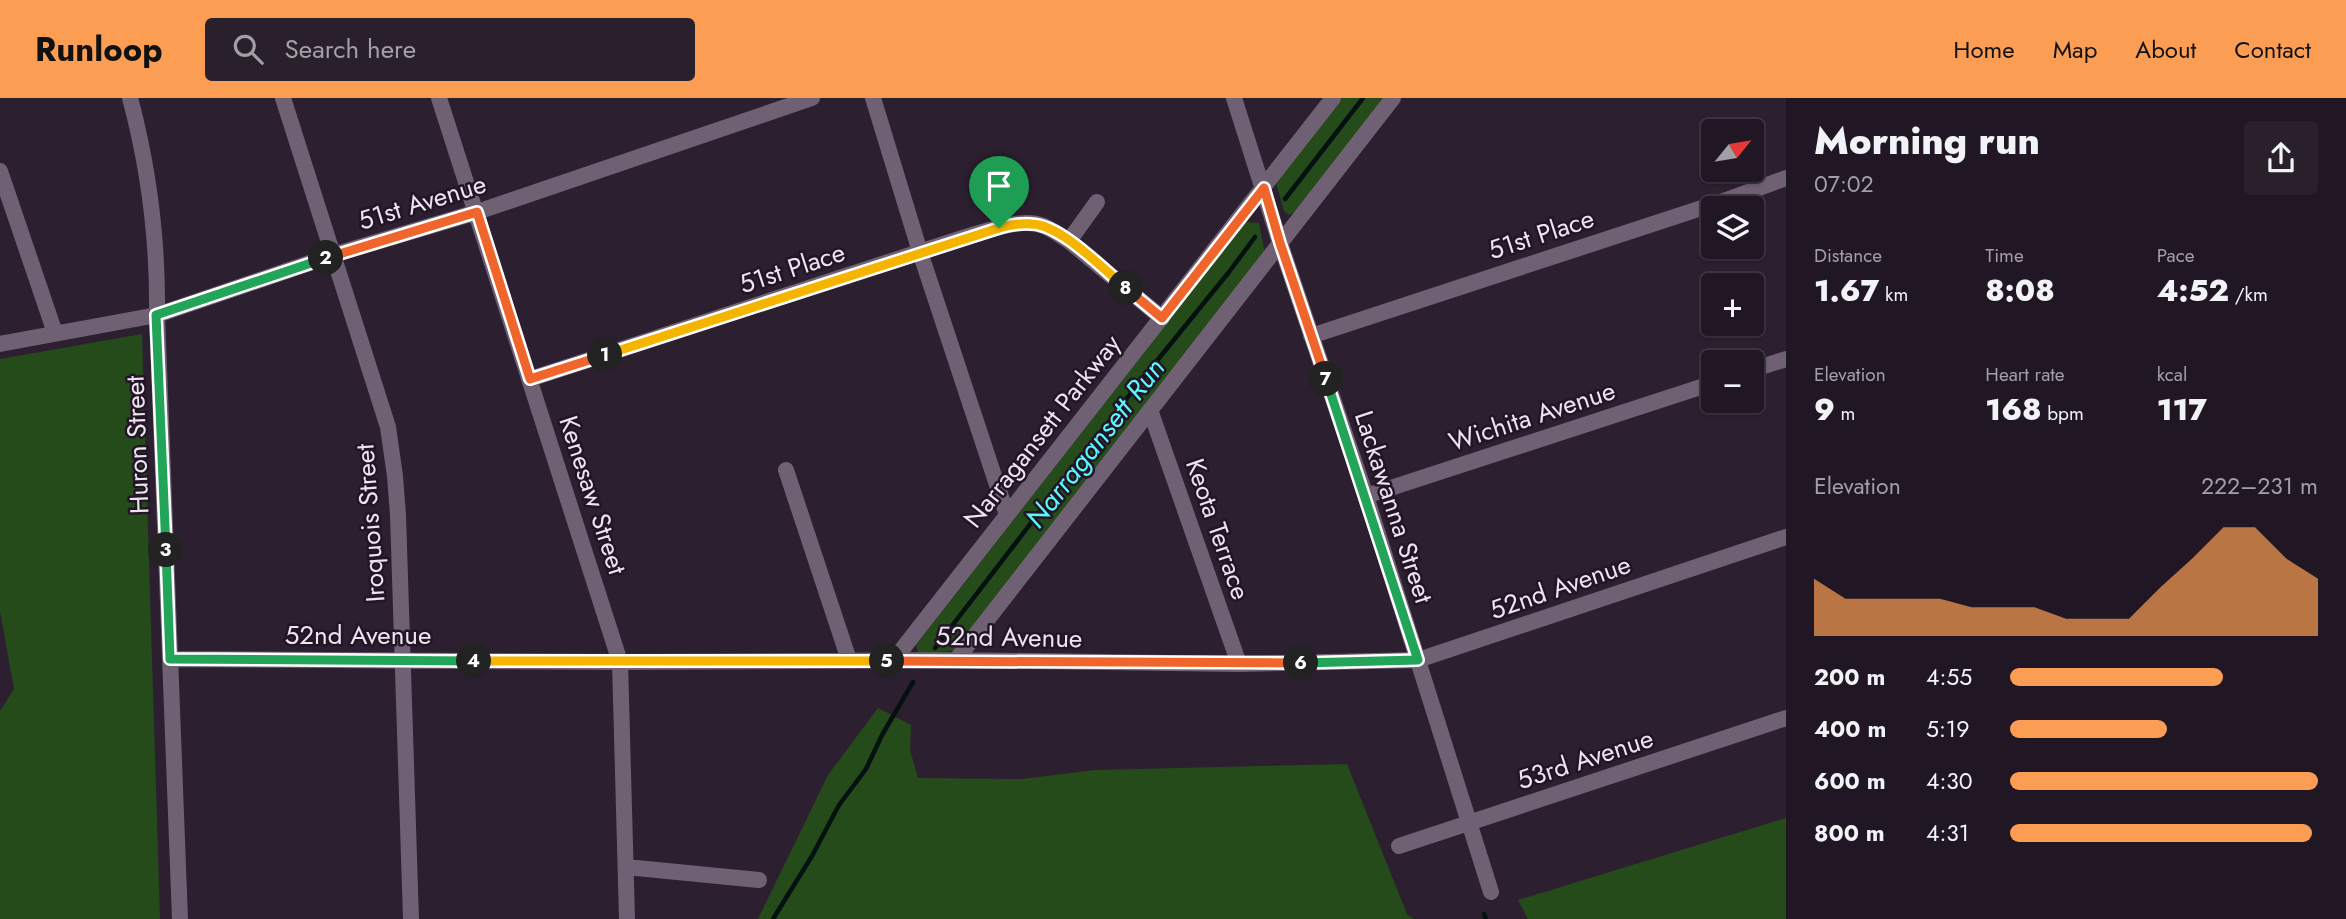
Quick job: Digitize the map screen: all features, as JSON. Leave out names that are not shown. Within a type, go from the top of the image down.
[{"type":"street","name":"Huron Street","points":[[130,98],[148,171],[158,278],[156,315],[180,919]]},
{"type":"street","name":"Iroquois Street","points":[[283,98],[380,402],[392,449],[398,515],[411,919]]},
{"type":"street","name":"Kenesaw Street","points":[[439,98],[620,662],[627,919]]},
{"type":"street","name":"51st Avenue","points":[[0,344],[156,315],[333,255],[477,212],[812,98]]},
{"type":"street","points":[[873,98],[920,252],[1007,515]]},
{"type":"street","name":"Lackawanna Street","points":[[1234,98],[1366,496],[1490,892]]},
{"type":"street","name":"Narragansett Parkway","points":[[893,661],[1333,98]]},
{"type":"street","points":[[956,660],[1393,98]]},
{"type":"street","points":[[0,171],[55,333]]},
{"type":"street","name":"51st Place","points":[[1311,336],[1786,178]]},
{"type":"street","points":[[1069,241],[1097,202]]},
{"type":"street","name":"51st Place","points":[[530,379],[920,252],[999,228],[1032,223],[1044,226],[1069,241],[1162,318]]},
{"type":"street","points":[[1764,366],[1786,359]]},
{"type":"street","name":"Wichita Avenue","points":[[1366,496],[1701,387]]},
{"type":"street","name":"Keota Terrace","points":[[1150,410],[1239,664]]},
{"type":"street","points":[[786,470],[849,660]]},
{"type":"street","name":"52nd Avenue","points":[[170,659],[620,662],[956,660],[1239,664],[1418,660],[1786,537]]},
{"type":"street","name":"53rd Avenue","points":[[1399,846],[1786,718]]},
{"type":"street","points":[[626,867],[759,880]]},
{"type":"green space","points":[[1342,98],[1386,98],[1298,211],[1289,215],[1284,211],[1276,183]]},
{"type":"green space","points":[[1245,222],[1259,223],[1265,254],[956,650],[919,655],[916,645]]},
{"type":"green space","points":[[142,334],[160,919],[0,919],[0,711],[14,689],[0,611],[0,359]]},
{"type":"green space","points":[[878,708],[911,725],[910,750],[918,778],[1022,779],[1095,770],[1347,764],[1407,914],[1414,919],[758,919],[828,775]]},
{"type":"green space","points":[[1786,818],[1786,919],[1528,919],[1518,900]]},
{"type":"waterway","name":"Narragansett Run","points":[[1285,199],[1363,98]]},
{"type":"waterway","name":"Narragansett Run","points":[[935,648],[1255,237]]},
{"type":"waterway","name":"Narragansett Run","points":[[773,919],[812,856],[839,805],[866,769],[913,682]]},
{"type":"waterway","points":[[1484,914],[1486,919]]},
{"type":"route","points":[[1264,188],[1418,660],[1239,664],[956,660],[620,662],[170,659],[156,315],[333,255],[477,212],[530,379],[999,228],[1032,223],[1057,233],[1162,318],[1264,188]]}]
